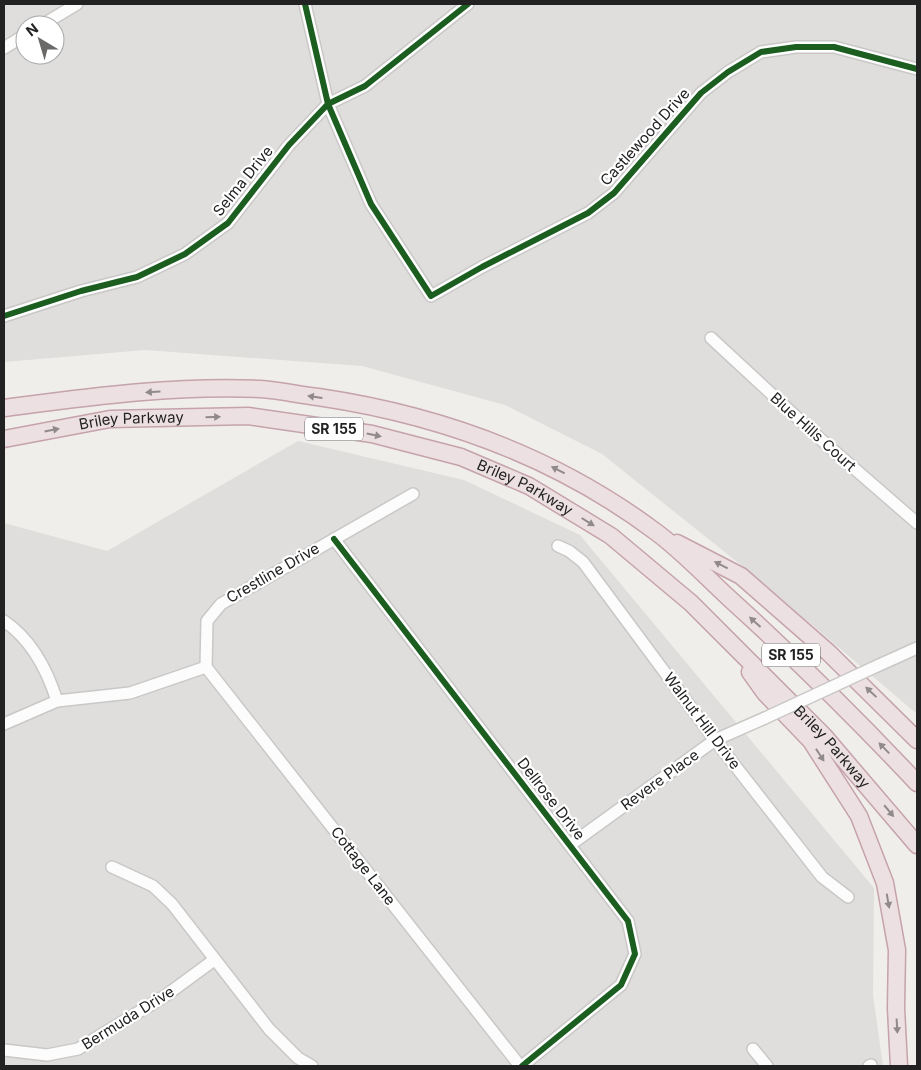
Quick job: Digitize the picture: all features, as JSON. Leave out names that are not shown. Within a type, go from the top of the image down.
[{"type":"highway","name":"Briley Parkway","points":[[4,408],[111,394],[190,389],[262,389],[345,401],[413,415],[491,440],[558,469],[658,533],[802,665],[917,783]]},
{"type":"highway","name":"Briley Parkway","points":[[4,439],[110,419],[248,416],[372,434],[461,457],[529,486],[612,536],[691,603],[824,736],[917,845]]},
{"type":"highway","points":[[658,533],[741,576],[829,653],[917,740]]},
{"type":"highway","points":[[724,635],[766,692],[811,741],[859,816],[885,883],[897,950],[896,1008],[899,1066]]},
{"type":"street","points":[[59,15],[78,4]]},
{"type":"street","points":[[305,4],[328,104]]},
{"type":"street","name":"Selma Drive","points":[[4,316],[80,292],[137,277],[185,254],[228,223],[289,145],[328,104],[365,86],[468,4]]},
{"type":"street","points":[[4,48],[15,41]]},
{"type":"street","name":"Castlewood Drive","points":[[328,104],[371,204],[431,296],[482,267],[565,227],[588,213],[614,193],[701,93],[728,72],[761,52],[796,47],[834,47],[917,70]]},
{"type":"street","name":"Blue Hills Court","points":[[711,338],[818,437],[917,523]]},
{"type":"street","name":"Crestline Drive","points":[[206,667],[207,621],[220,604],[413,494]]},
{"type":"street","name":"Dellrose Drive","points":[[334,538],[628,921],[635,954],[620,985],[521,1066]]},
{"type":"street","name":"Walnut Hill Drive","points":[[558,546],[569,550],[583,562],[715,740],[822,877],[848,897]]},
{"type":"street","points":[[4,621],[18,630],[34,651],[49,677],[57,701]]},
{"type":"street","name":"Revere Place","points":[[570,845],[715,740],[917,648]]},
{"type":"street","points":[[4,724],[57,701],[130,693],[206,667]]},
{"type":"street","name":"Cottage Lane","points":[[206,667],[521,1066]]},
{"type":"street","points":[[112,867],[153,886],[172,904],[268,1029],[298,1058],[312,1066]]},
{"type":"street","name":"Bermuda Drive","points":[[4,1050],[47,1055],[78,1049],[165,996],[214,960]]},
{"type":"street","points":[[753,1049],[767,1066]]},
{"type":"shaded area","points":[[4,4],[917,4],[917,714],[746,569],[602,454],[505,405],[362,366],[145,350],[4,362]]},
{"type":"shaded area","points":[[298,441],[464,480],[580,535],[874,888],[873,995],[883,1066],[4,1066],[4,523],[107,551]]},
{"type":"cycle path","points":[[305,4],[328,104],[371,204],[431,296],[482,267],[588,213],[614,193],[701,93],[728,72],[761,52],[796,47],[834,47],[917,69]]},
{"type":"cycle path","points":[[4,316],[81,291],[137,277],[185,254],[228,223],[289,145],[328,104],[365,86],[468,4]]},
{"type":"cycle path","points":[[334,539],[628,921],[635,954],[621,985],[522,1066]]}]
